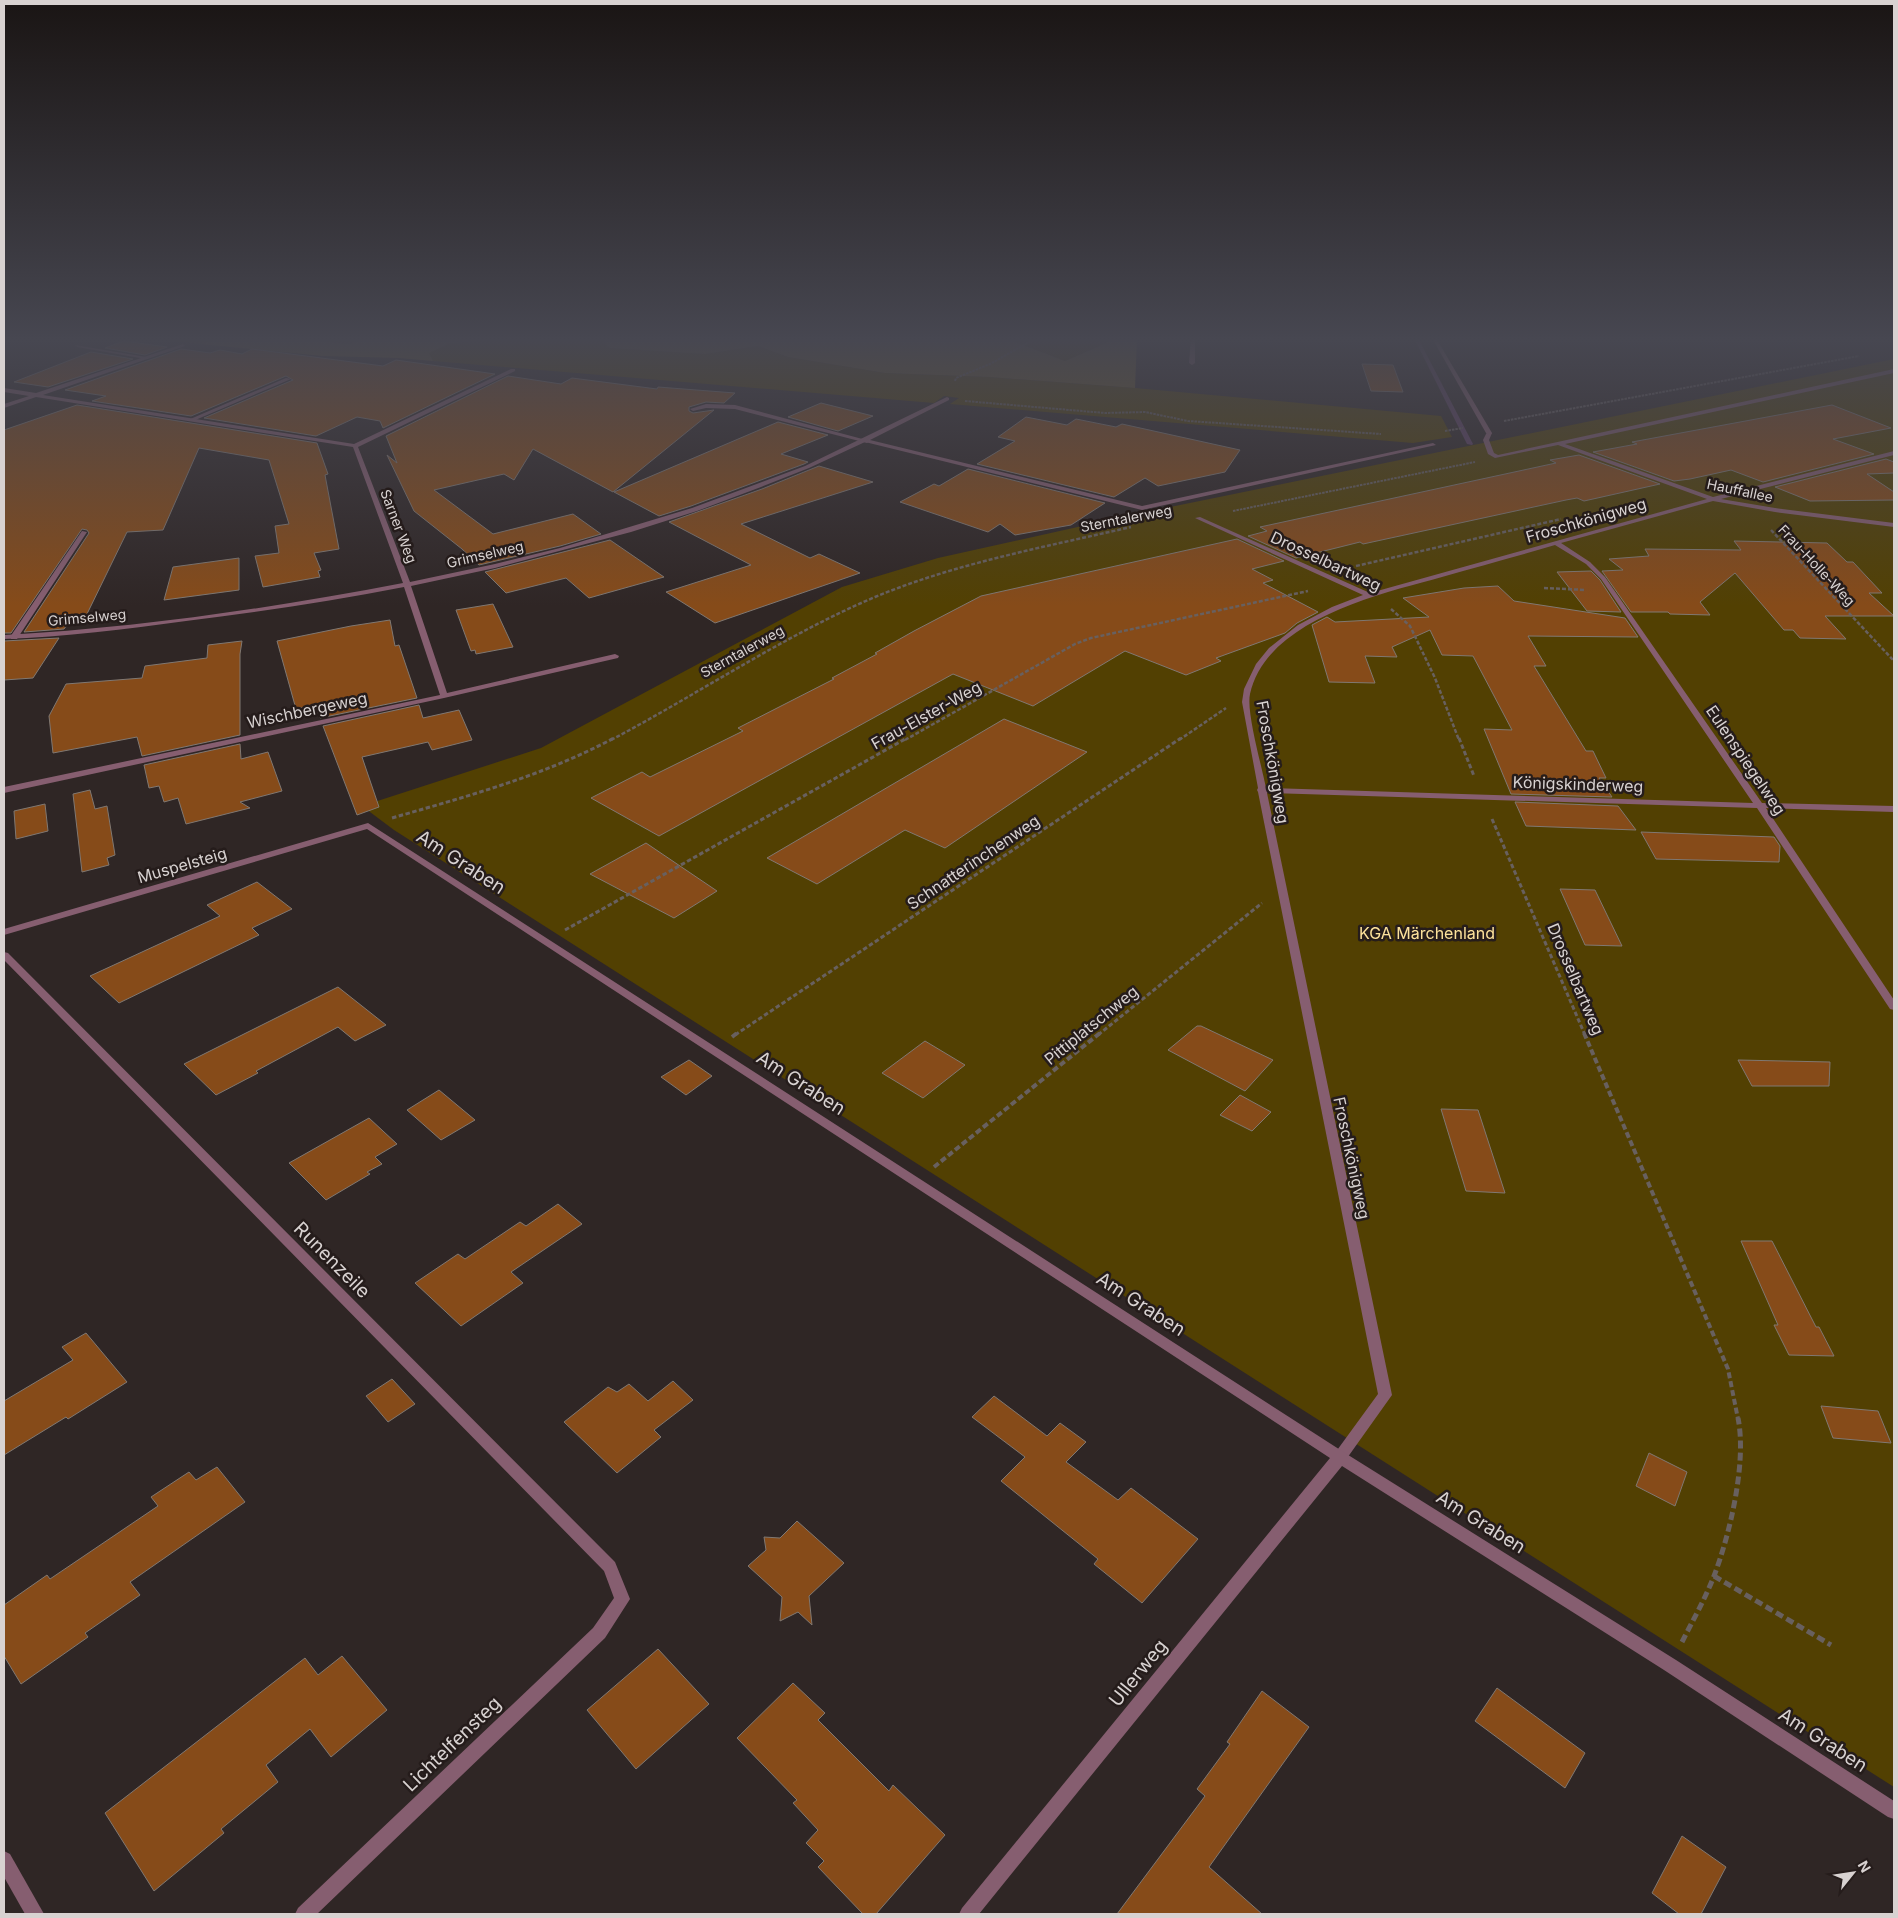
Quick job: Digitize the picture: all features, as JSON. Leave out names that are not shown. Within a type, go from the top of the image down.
[{"type":"street","points":[[238,428],[355,446],[393,428]]},
{"type":"street","points":[[815,428],[1142,508],[1433,445]]},
{"type":"street","name":"Grimselweg","points":[[4,637],[160,623],[296,605],[524,559],[684,512],[760,486],[867,441],[893,428]]},
{"type":"street","points":[[1486,428],[1490,433],[1486,440],[1491,454],[1497,457],[1631,428]]},
{"type":"street","name":"Hauffallee","points":[[1559,443],[1713,499],[1775,510],[1894,525]]},
{"type":"street","name":"Sarner Weg","points":[[355,446],[407,584],[444,696]]},
{"type":"street","name":"Froschkönigweg","points":[[1340,1457],[1385,1395],[1247,714],[1246,694],[1257,666],[1280,641],[1305,624],[1336,608],[1369,595],[1558,544],[1713,499],[1894,453]]},
{"type":"street","name":"Drosselbartweg","points":[[1198,518],[1369,595]]},
{"type":"street","points":[[14,637],[84,532]]},
{"type":"street","name":"Eulenspiegelweg","points":[[1558,544],[1588,563],[1612,591],[1760,806],[1894,1007]]},
{"type":"street","name":"Wischbergeweg","points":[[4,790],[444,696],[615,656]]},
{"type":"street","name":"Königskinderweg","points":[[1261,790],[1482,795],[1760,806],[1894,808]]},
{"type":"street","name":"Am Graben","points":[[368,826],[1340,1457],[1670,1665],[1894,1810]]},
{"type":"street","name":"Muspelsteig","points":[[4,932],[368,826]]},
{"type":"street","name":"Runenzeile","points":[[4,955],[610,1567],[622,1599]]},
{"type":"street","name":"Ullerweg","points":[[968,1914],[1340,1457]]},
{"type":"street","name":"Lichtelfensteg","points":[[304,1914],[599,1633],[622,1599]]},
{"type":"street","points":[[4,1860],[35,1914]]},
{"type":"path","points":[[1281,428],[1388,435]]},
{"type":"path","points":[[1445,431],[1464,428]]},
{"type":"path","points":[[1198,518],[1497,457]]},
{"type":"path","name":"Froschkönigweg","points":[[1323,573],[1565,518]]},
{"type":"path","name":"Sterntalerweg","points":[[404,815],[529,777],[586,753],[756,658],[883,594],[955,568],[1136,526]]},
{"type":"path","name":"Frau-Holle-Weg","points":[[1767,526],[1894,661]]},
{"type":"path","name":"Frau-Elster-Weg","points":[[546,941],[1075,644],[1091,638],[1345,583]]},
{"type":"path","points":[[1544,588],[1612,591]]},
{"type":"path","name":"Drosselbartweg","points":[[1369,595],[1392,610],[1410,626],[1434,678],[1482,795],[1728,1369],[1739,1424],[1740,1470],[1732,1516],[1714,1576],[1670,1665]]},
{"type":"path","name":"Schnatterinchenweg","points":[[713,1049],[1246,694]]},
{"type":"path","name":"Pittiplatschweg","points":[[916,1181],[1281,888]]},
{"type":"path","points":[[1714,1576],[1831,1645]]},
{"type":"green space","points":[[1229,428],[1447,428],[1452,437],[1413,443]]},
{"type":"green space","name":"KGA Märchenland","points":[[1559,428],[1894,428],[1894,1787],[394,830],[362,806],[541,748],[842,587],[938,558],[1136,514]]},
{"type":"building","points":[[11,428],[219,428],[317,443],[328,474],[325,475],[339,549],[314,553],[321,570],[318,571],[320,577],[263,587],[255,556],[279,553],[275,526],[289,524],[269,460],[199,448],[163,530],[127,532],[86,616],[72,618],[64,629],[24,632],[89,533],[87,530],[82,529],[11,633],[4,633],[4,430]]},
{"type":"building","points":[[263,428],[334,428],[316,436]]},
{"type":"building","points":[[403,428],[692,428],[613,492],[533,449],[514,480],[504,474],[434,490],[493,534],[573,514],[601,534],[560,546],[479,565],[414,511],[387,455],[397,463],[386,436]]},
{"type":"building","points":[[765,428],[799,428],[828,435],[781,454],[808,462],[804,464],[659,516],[614,492]]},
{"type":"building","points":[[826,428],[846,428],[838,431]]},
{"type":"building","points":[[1011,428],[1138,428],[1240,450],[1225,472],[1158,486],[1145,478],[1114,497],[977,464],[1015,441],[998,437]]},
{"type":"building","points":[[1710,428],[1891,428],[1833,439],[1874,454],[1763,482],[1731,470],[1674,481],[1593,452],[1637,444],[1632,442]]},
{"type":"building","points":[[1579,455],[1660,484],[1584,501],[1577,498],[1566,500],[1363,544],[1360,542],[1296,558],[1248,536],[1267,531],[1260,527],[1556,463],[1550,460]]},
{"type":"building","points":[[1886,459],[1894,462],[1894,473],[1867,474],[1894,492],[1894,500],[1810,501],[1775,487]]},
{"type":"building","points":[[819,466],[873,482],[741,524],[810,558],[819,554],[860,573],[715,623],[666,592],[751,565],[669,522],[762,489]]},
{"type":"building","points":[[968,469],[1105,503],[1071,525],[1015,535],[1000,524],[988,532],[900,502],[934,484],[939,486]]},
{"type":"building","points":[[1237,539],[1284,561],[1252,569],[1273,580],[1263,583],[1318,612],[1297,623],[1285,633],[1216,658],[1221,661],[1186,675],[1125,651],[1033,706],[953,674],[659,836],[591,798],[642,772],[650,777],[743,731],[738,728],[834,679],[832,678],[877,654],[875,653],[981,596]]},
{"type":"building","points":[[610,540],[664,577],[589,598],[566,578],[506,593],[485,572]]},
{"type":"building","points":[[1734,541],[1827,543],[1847,562],[1853,562],[1882,593],[1869,593],[1894,616],[1825,616],[1846,639],[1800,638],[1793,630],[1784,630],[1735,573],[1700,602],[1710,615],[1631,612],[1602,571],[1623,570],[1609,559],[1649,556],[1645,549],[1741,550]]},
{"type":"building","points":[[239,558],[239,590],[164,600],[173,567]]},
{"type":"building","points":[[1591,571],[1600,580],[1621,612],[1587,611],[1557,572]]},
{"type":"building","points":[[1498,586],[1514,601],[1625,618],[1638,637],[1528,636],[1546,666],[1534,666],[1586,751],[1593,751],[1606,778],[1599,778],[1612,797],[1511,794],[1484,729],[1512,730],[1473,656],[1442,655],[1430,630],[1392,647],[1397,657],[1365,656],[1375,683],[1329,682],[1312,625],[1327,617],[1335,622],[1429,617],[1403,598],[1464,588]]},
{"type":"building","points":[[493,604],[513,647],[476,654],[475,650],[471,651],[456,610]]},
{"type":"building","points":[[390,620],[395,646],[399,645],[417,698],[320,718],[315,705],[296,709],[277,641]]},
{"type":"building","points":[[59,638],[33,678],[4,680],[4,641]]},
{"type":"building","points":[[242,641],[240,654],[240,735],[142,756],[137,737],[53,753],[49,716],[66,684],[142,678],[145,666],[207,658],[208,645]]},
{"type":"building","points":[[419,705],[423,718],[459,710],[472,740],[432,750],[428,742],[362,757],[379,807],[357,815],[323,726]]},
{"type":"building","points":[[1004,719],[1087,752],[945,848],[905,830],[817,884],[767,858]]},
{"type":"building","points":[[240,744],[241,759],[268,752],[282,791],[240,802],[250,808],[186,824],[178,798],[164,802],[159,786],[149,788],[144,765]]},
{"type":"building","points":[[90,790],[95,809],[107,806],[115,855],[107,858],[109,865],[82,872],[73,794]]},
{"type":"building","points":[[1515,802],[1618,806],[1636,830],[1526,826]]},
{"type":"building","points":[[45,804],[48,831],[16,839],[14,811]]},
{"type":"building","points":[[1641,832],[1774,837],[1780,846],[1779,862],[1656,859]]},
{"type":"building","points":[[646,843],[717,891],[674,918],[590,874]]},
{"type":"building","points":[[257,882],[292,909],[252,928],[259,935],[119,1003],[90,976],[220,916],[207,905]]},
{"type":"building","points":[[1560,889],[1595,890],[1622,946],[1585,945]]},
{"type":"building","points":[[338,987],[386,1025],[355,1041],[338,1027],[216,1095],[184,1064]]},
{"type":"building","points":[[1197,1026],[1201,1026],[1273,1060],[1245,1091],[1168,1050]]},
{"type":"building","points":[[925,1041],[965,1065],[923,1098],[882,1073]]},
{"type":"building","points":[[689,1060],[712,1076],[686,1095],[661,1077]]},
{"type":"building","points":[[1738,1060],[1830,1062],[1829,1086],[1752,1086]]},
{"type":"building","points":[[439,1090],[475,1120],[441,1140],[407,1110]]},
{"type":"building","points":[[1240,1095],[1271,1112],[1252,1131],[1220,1115]]},
{"type":"building","points":[[1441,1109],[1478,1110],[1505,1193],[1466,1191]]},
{"type":"building","points":[[369,1118],[397,1144],[375,1157],[382,1164],[367,1172],[370,1174],[326,1200],[289,1163]]},
{"type":"building","points":[[558,1204],[582,1224],[511,1272],[523,1283],[461,1326],[415,1283],[458,1254],[465,1259],[520,1222],[526,1226]]},
{"type":"building","points":[[1741,1241],[1772,1241],[1816,1327],[1819,1327],[1834,1356],[1789,1355],[1774,1325],[1778,1325]]},
{"type":"building","points":[[86,1333],[127,1382],[68,1419],[66,1417],[4,1455],[4,1401],[73,1360],[62,1347]]},
{"type":"building","points":[[392,1379],[415,1404],[388,1422],[366,1396]]},
{"type":"building","points":[[673,1381],[693,1400],[654,1430],[661,1437],[617,1473],[564,1422],[608,1387],[617,1392],[629,1384],[648,1401]]},
{"type":"building","points":[[994,1396],[1047,1436],[1060,1423],[1086,1442],[1066,1462],[1118,1500],[1131,1488],[1198,1539],[1142,1603],[1094,1564],[1098,1559],[1001,1481],[1025,1457],[972,1417]]},
{"type":"building","points":[[1821,1406],[1878,1411],[1891,1443],[1833,1438]]},
{"type":"building","points":[[1649,1453],[1687,1472],[1675,1506],[1636,1486]]},
{"type":"building","points":[[217,1467],[245,1502],[130,1582],[140,1595],[85,1633],[88,1637],[21,1684],[4,1656],[4,1605],[47,1575],[50,1579],[158,1506],[151,1497],[189,1472],[196,1480]]},
{"type":"building","points":[[797,1521],[844,1563],[809,1596],[812,1625],[798,1612],[780,1621],[782,1597],[748,1566],[766,1550],[764,1537],[780,1538]]},
{"type":"building","points":[[658,1649],[709,1704],[636,1769],[587,1710]]},
{"type":"building","points":[[342,1656],[387,1710],[331,1757],[310,1729],[266,1765],[278,1782],[221,1829],[224,1833],[154,1891],[105,1813],[305,1658],[318,1675]]},
{"type":"building","points":[[793,1683],[825,1713],[818,1720],[889,1791],[893,1785],[945,1835],[876,1914],[863,1914],[818,1867],[824,1861],[806,1843],[818,1830],[793,1803],[797,1800],[737,1738]]},
{"type":"building","points":[[1497,1688],[1585,1753],[1565,1788],[1475,1721]]},
{"type":"building","points":[[1262,1691],[1309,1727],[1209,1867],[1262,1914],[1117,1914],[1205,1796],[1197,1789],[1230,1744],[1227,1742]]},
{"type":"building","points":[[1682,1836],[1726,1867],[1701,1914],[1679,1914],[1652,1893]]},
{"type":"waterway","points":[[1462,428],[1470,444]]}]
